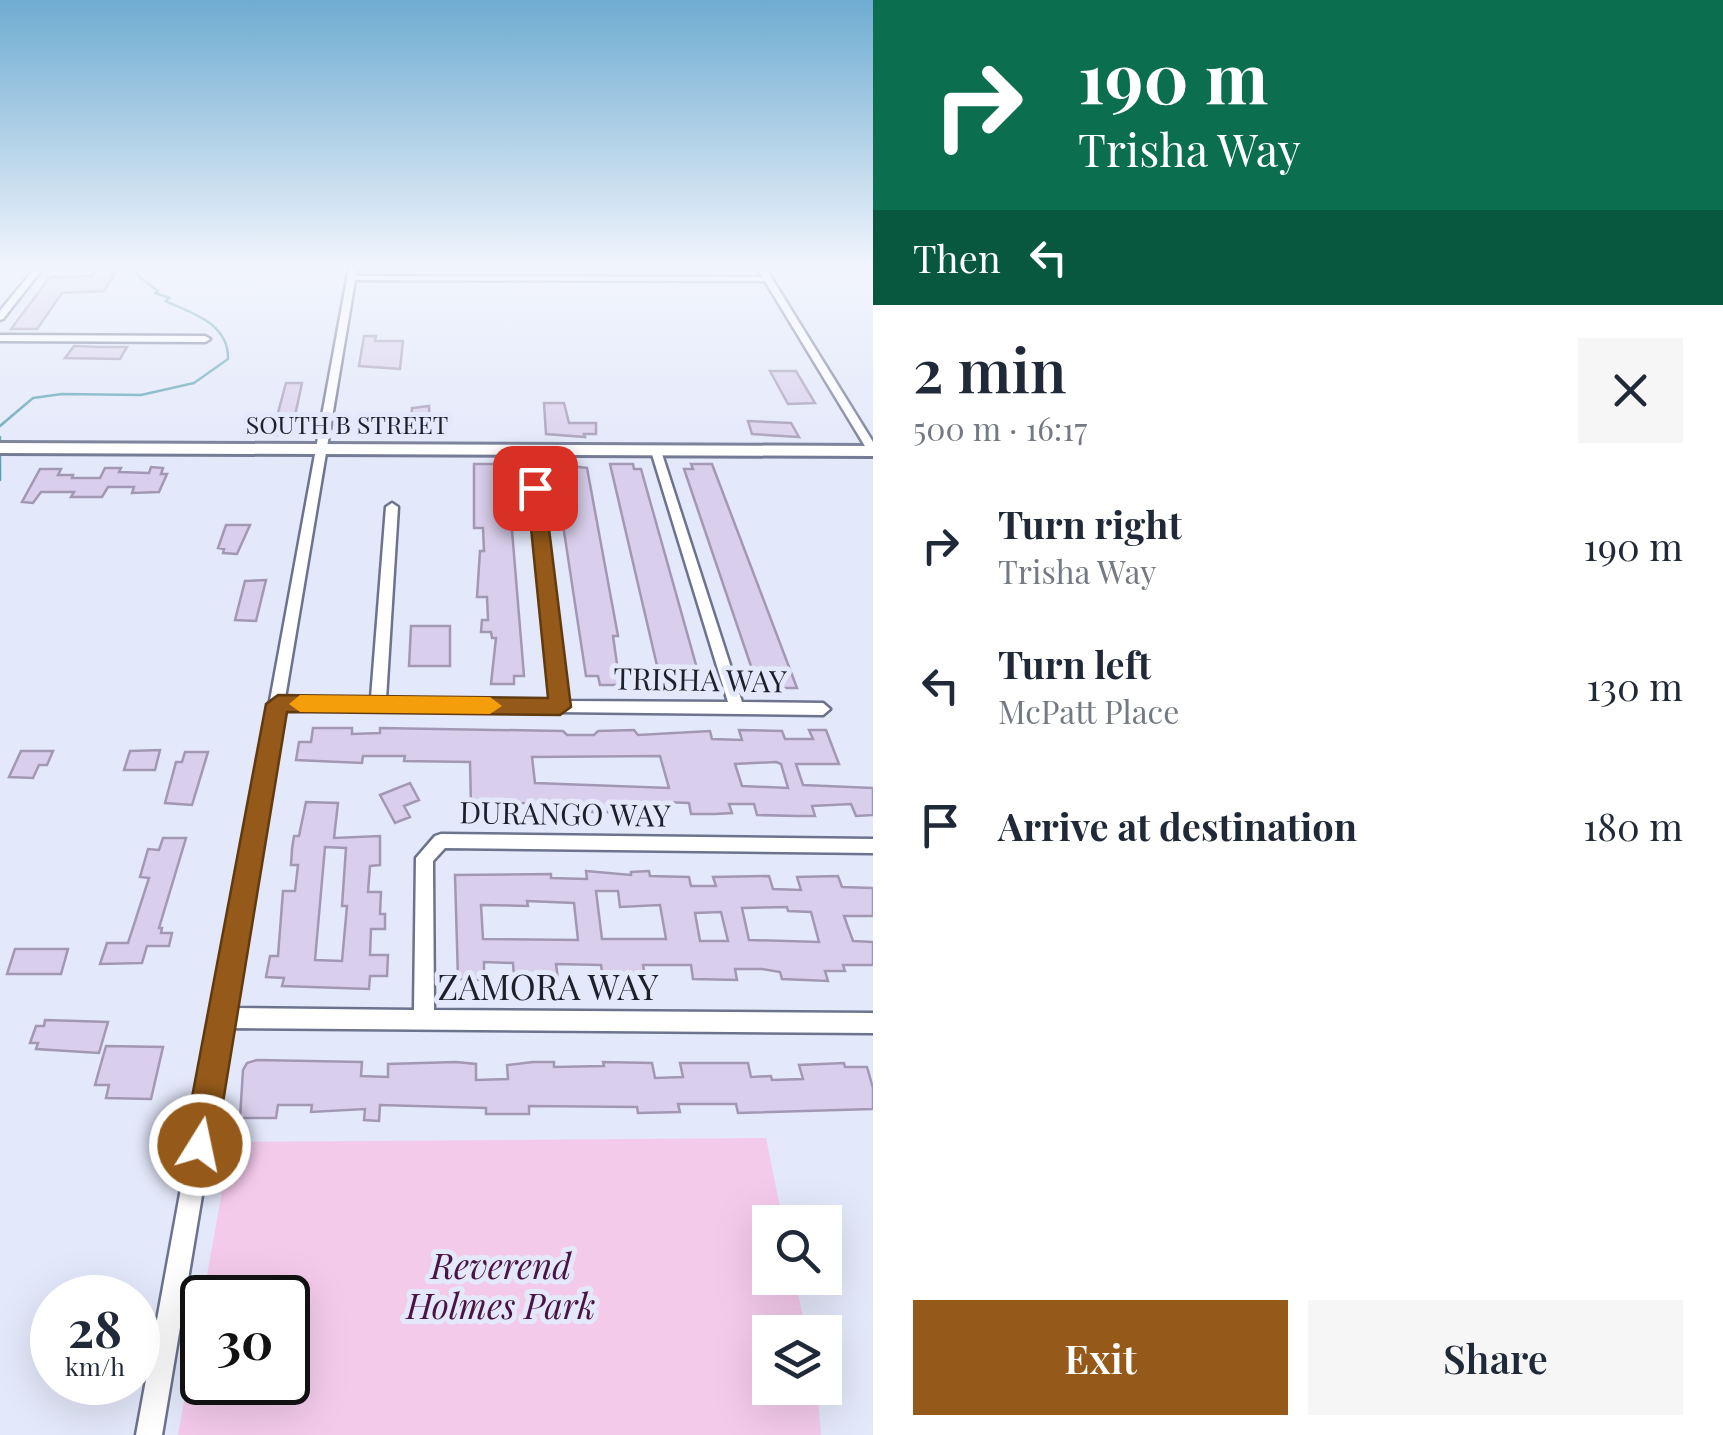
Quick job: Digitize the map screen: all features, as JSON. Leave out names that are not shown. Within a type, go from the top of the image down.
[{"type":"street","points":[[149,1435],[342,335]]},
{"type":"street","points":[[802,335],[873,451]]},
{"type":"street","points":[[0,338],[205,339]]},
{"type":"street","name":"SOUTH B STREET","points":[[9,448],[873,451]]},
{"type":"street","points":[[531,451],[560,707]]},
{"type":"street","points":[[656,452],[737,709]]},
{"type":"street","points":[[378,706],[392,507]]},
{"type":"street","name":"TRISHA WAY","points":[[278,704],[822,710]]},
{"type":"street","name":"DURANGO WAY","points":[[424,1019],[425,858],[442,842],[873,846]]},
{"type":"street","name":"ZAMORA WAY","points":[[223,1018],[873,1023]]},
{"type":"green space","name":"Reverend Holmes Park","points":[[766,1138],[780,1205],[752,1205],[752,1295],[798,1295],[803,1315],[752,1315],[752,1405],[818,1405],[821,1435],[178,1435],[183,1405],[310,1405],[310,1275],[207,1275],[231,1142]]},
{"type":"building","points":[[364,336],[376,336],[375,341],[403,341],[400,369],[359,366]]},
{"type":"building","points":[[74,346],[127,347],[120,359],[65,358]]},
{"type":"building","points":[[770,371],[796,371],[815,403],[788,404]]},
{"type":"building","points":[[286,383],[302,383],[293,425],[289,435],[272,435]]},
{"type":"building","points":[[544,403],[564,403],[569,423],[596,423],[596,434],[546,434]]},
{"type":"building","points":[[429,406],[430,435],[410,435],[412,408]]},
{"type":"building","points":[[748,421],[791,423],[799,437],[752,434]]},
{"type":"building","points":[[474,464],[496,464],[499,470],[507,470],[524,676],[514,676],[514,684],[491,684],[496,638],[492,638],[491,632],[481,632],[482,620],[488,620],[487,597],[477,597],[480,551],[484,551],[483,528],[474,528]]},
{"type":"building","points":[[610,464],[633,464],[634,469],[641,469],[700,679],[689,679],[691,687],[662,687]]},
{"type":"building","points":[[691,464],[712,464],[797,688],[768,688],[765,678],[755,678],[684,469],[693,469]]},
{"type":"building","points":[[151,467],[163,468],[161,474],[167,474],[159,492],[132,493],[134,487],[108,487],[102,497],[41,492],[33,503],[22,502],[40,469],[61,469],[58,475],[73,475],[72,478],[100,478],[105,468],[149,473]]},
{"type":"building","points":[[555,468],[587,468],[618,636],[613,636],[620,685],[600,685],[598,676],[586,676],[560,505],[570,505],[566,480],[557,480]]},
{"type":"building","points":[[226,525],[250,525],[237,554],[223,553],[224,549],[218,548]]},
{"type":"building","points":[[266,580],[256,621],[235,620],[245,581]]},
{"type":"building","points":[[411,626],[450,626],[450,666],[409,666]]},
{"type":"building","points":[[313,728],[352,728],[352,734],[380,733],[380,728],[563,731],[567,735],[594,735],[598,731],[634,730],[638,735],[710,731],[712,739],[742,740],[739,730],[782,731],[785,739],[813,739],[809,730],[826,730],[839,764],[796,764],[803,785],[873,788],[873,815],[856,816],[851,804],[812,806],[815,816],[757,815],[754,804],[729,804],[732,813],[715,814],[691,814],[689,803],[663,802],[666,813],[592,812],[591,803],[567,803],[567,814],[528,812],[527,803],[471,806],[470,762],[404,761],[405,756],[363,756],[362,763],[296,760],[299,742],[311,742]],"holes":[[[660,756],[669,788],[535,783],[532,757]],[[735,764],[781,764],[788,788],[742,786]]]},
{"type":"building","points":[[160,750],[155,770],[124,770],[130,751]]},
{"type":"building","points":[[21,751],[53,751],[47,765],[39,765],[33,778],[9,777]]},
{"type":"building","points":[[185,752],[208,752],[192,805],[165,803],[176,762],[182,762]]},
{"type":"building","points":[[410,783],[419,800],[404,806],[410,817],[395,823],[380,795]]},
{"type":"building","points":[[306,802],[338,803],[334,838],[380,836],[380,865],[370,866],[368,892],[381,892],[380,914],[385,914],[385,929],[371,929],[370,955],[388,955],[387,976],[370,976],[369,989],[282,986],[284,978],[266,977],[270,956],[278,956],[283,891],[295,891],[298,865],[291,865],[292,849],[294,836],[299,836]],"holes":[[[325,847],[346,848],[342,906],[347,906],[342,961],[315,960]]]},
{"type":"building","points":[[163,838],[186,838],[159,928],[161,933],[172,933],[169,946],[147,946],[142,963],[100,964],[107,943],[128,943],[149,878],[140,877],[148,849],[159,850]]},
{"type":"building","points":[[586,871],[631,875],[649,871],[650,876],[689,877],[691,886],[716,886],[713,877],[769,876],[773,889],[801,890],[797,877],[838,876],[842,887],[873,888],[873,916],[844,916],[853,941],[873,942],[873,965],[843,965],[845,971],[825,971],[828,981],[782,979],[780,972],[762,969],[735,969],[737,980],[693,979],[691,965],[643,965],[646,981],[603,979],[601,965],[556,964],[558,979],[514,978],[513,963],[484,962],[484,980],[458,979],[455,875],[551,874],[551,878],[587,879]],"holes":[[[596,891],[618,891],[620,907],[660,905],[666,939],[602,939]],[[527,901],[574,903],[578,940],[483,939],[481,905],[528,906]],[[787,907],[788,911],[811,912],[819,942],[749,940],[742,908]],[[721,912],[728,941],[700,941],[695,913]]]},
{"type":"building","points":[[15,949],[68,949],[61,974],[7,974]]},
{"type":"building","points":[[45,1020],[108,1022],[99,1053],[36,1049],[38,1043],[30,1043],[36,1026],[44,1026]]},
{"type":"building","points":[[106,1046],[163,1047],[151,1099],[106,1098],[109,1085],[95,1085]]},
{"type":"building","points":[[362,1062],[361,1076],[388,1077],[388,1064],[456,1062],[476,1064],[476,1080],[508,1079],[507,1065],[533,1062],[554,1062],[554,1067],[652,1063],[655,1078],[683,1077],[680,1063],[748,1063],[751,1077],[771,1076],[772,1080],[803,1079],[799,1065],[844,1063],[845,1067],[867,1067],[873,1109],[738,1113],[736,1104],[678,1104],[680,1112],[638,1113],[637,1107],[529,1106],[529,1114],[486,1114],[486,1108],[380,1105],[379,1121],[364,1120],[365,1109],[311,1112],[312,1105],[278,1105],[276,1118],[240,1118],[243,1070],[247,1063]]},
{"type":"waterway","points":[[0,426],[33,398],[62,394],[141,395],[194,383],[228,359],[221,335]]},
{"type":"waterway","points":[[0,437],[0,480]]},
{"type":"slow traffic","points":[[300,704],[490,706]]},
{"type":"route","points":[[200,1145],[278,704],[560,707],[535,488]]}]
